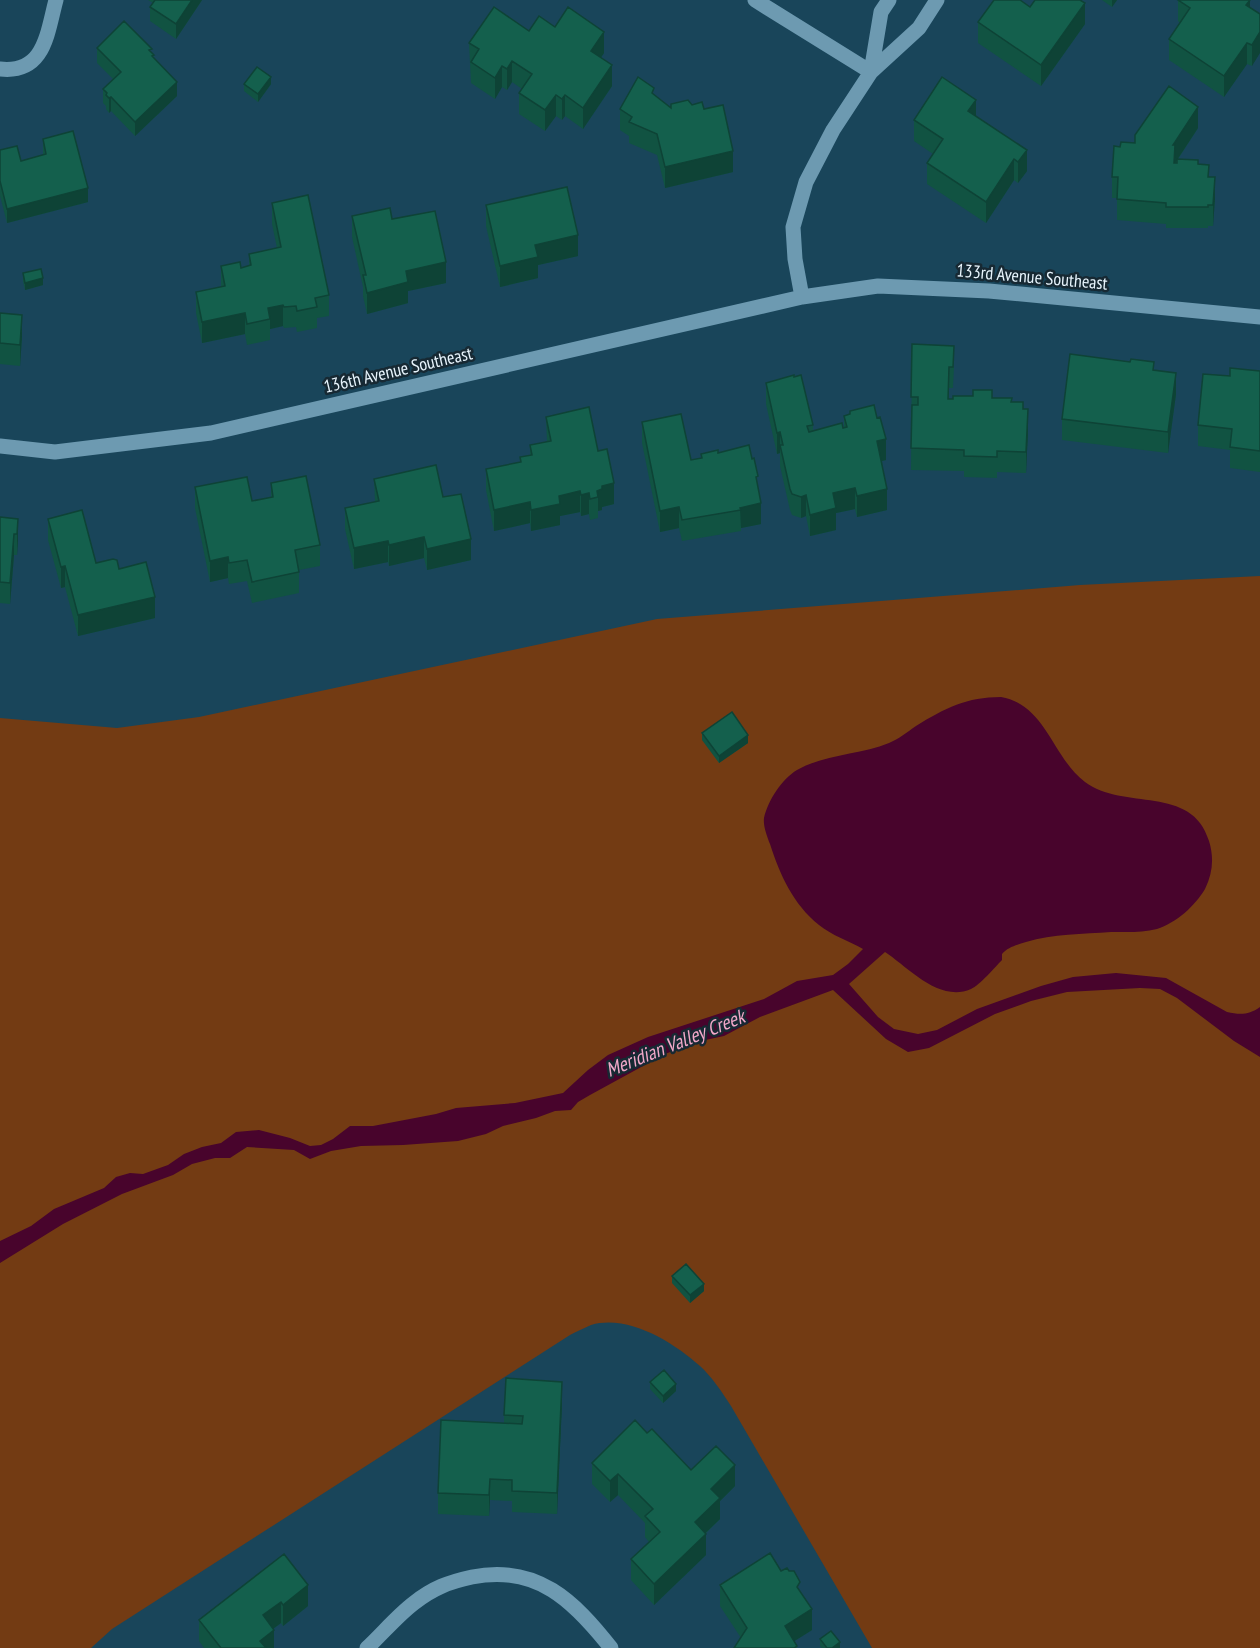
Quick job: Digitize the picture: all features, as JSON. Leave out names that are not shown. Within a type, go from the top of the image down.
[{"type":"street","points":[[0,69],[16,69],[35,60],[44,47],[56,0]]},
{"type":"street","points":[[755,0],[871,72]]},
{"type":"street","points":[[871,72],[881,12],[889,0]]},
{"type":"street","points":[[802,297],[795,259],[793,227],[806,182],[833,130],[871,72],[919,28],[937,0]]},
{"type":"street","name":"133rd Avenue Southeast","points":[[802,297],[879,286],[988,291],[1260,317]]},
{"type":"street","name":"136th Avenue Southeast","points":[[0,446],[55,452],[211,433],[802,297]]},
{"type":"street","points":[[368,1648],[414,1602],[438,1587],[446,1583],[488,1574],[527,1577],[555,1591],[590,1622],[611,1648]]},
{"type":"shaded area","points":[[1260,576],[1260,1648],[872,1648],[731,1406],[713,1380],[700,1366],[677,1348],[649,1332],[620,1323],[605,1323],[591,1325],[570,1335],[112,1629],[91,1648],[0,1648],[0,718],[117,728],[199,717],[657,619],[1080,585]]},
{"type":"water","name":"Meridian Valley Creek","points":[[1001,697],[1016,702],[1039,721],[1064,759],[1085,782],[1101,791],[1172,805],[1188,812],[1200,823],[1212,853],[1210,877],[1205,889],[1184,913],[1171,923],[1157,929],[1140,932],[1057,936],[1013,946],[1002,954],[1002,960],[983,980],[971,989],[959,992],[936,987],[885,952],[849,984],[878,1017],[894,1029],[918,1034],[937,1030],[977,1009],[1073,977],[1116,973],[1166,978],[1227,1012],[1244,1014],[1260,1007],[1260,1057],[1234,1041],[1177,998],[1160,989],[1067,992],[1031,1001],[995,1014],[929,1048],[908,1052],[886,1039],[833,990],[760,1017],[724,1036],[696,1042],[665,1054],[578,1102],[571,1110],[555,1111],[503,1126],[486,1134],[458,1141],[361,1146],[331,1151],[310,1159],[294,1150],[247,1147],[230,1158],[215,1158],[192,1164],[173,1175],[122,1194],[63,1224],[0,1263],[0,1241],[31,1226],[54,1209],[104,1188],[116,1177],[130,1173],[143,1174],[168,1165],[184,1154],[221,1143],[236,1132],[259,1130],[310,1146],[321,1145],[350,1126],[373,1126],[456,1108],[515,1103],[563,1093],[608,1055],[648,1037],[764,999],[797,981],[833,975],[863,949],[819,925],[802,908],[788,888],[778,867],[765,828],[764,818],[772,797],[786,779],[808,765],[889,743],[947,709],[967,701]]},
{"type":"building","points":[[155,0],[192,0],[176,24],[150,7]]},
{"type":"building","points":[[994,0],[1020,0],[1030,7],[1035,0],[1080,0],[1085,3],[1041,65],[978,22]]},
{"type":"building","points":[[1178,0],[1250,0],[1246,5],[1260,14],[1260,32],[1252,45],[1247,43],[1224,76],[1169,39],[1190,8]]},
{"type":"building","points":[[494,7],[529,31],[539,16],[555,27],[568,7],[604,32],[591,51],[612,65],[583,108],[565,95],[562,99],[556,95],[545,110],[519,93],[532,74],[512,61],[507,69],[502,66],[495,78],[471,62],[479,49],[469,43]]},
{"type":"building","points":[[124,21],[152,49],[149,50],[154,55],[152,56],[177,82],[135,122],[111,97],[106,95],[103,89],[121,72],[97,48]]},
{"type":"building","points":[[257,67],[271,77],[258,94],[244,84]]},
{"type":"building","points":[[638,77],[654,88],[652,93],[671,108],[671,104],[688,100],[692,105],[702,102],[704,109],[723,105],[733,151],[665,167],[657,134],[629,122],[632,117],[620,109]]},
{"type":"building","points":[[942,77],[976,100],[968,111],[1027,150],[1018,162],[1014,159],[986,202],[927,163],[943,139],[914,120]]},
{"type":"building","points":[[1169,86],[1198,107],[1173,145],[1175,145],[1174,163],[1177,163],[1177,159],[1198,160],[1198,164],[1209,165],[1208,177],[1215,177],[1213,205],[1208,205],[1208,207],[1166,207],[1166,203],[1117,199],[1118,177],[1112,177],[1114,146],[1120,147],[1121,142],[1135,143],[1135,135]]},
{"type":"building","points":[[73,131],[88,188],[7,209],[0,181],[0,150],[17,146],[21,161],[46,154],[43,139]]},
{"type":"building","points":[[567,187],[578,235],[535,245],[538,257],[500,266],[486,205]]},
{"type":"building","points":[[308,195],[329,295],[315,298],[317,307],[297,311],[296,306],[284,307],[283,305],[268,308],[270,319],[247,324],[245,313],[202,322],[196,292],[225,286],[221,266],[240,262],[241,268],[251,265],[249,254],[281,247],[272,203]]},
{"type":"building","points":[[390,208],[392,219],[435,211],[446,262],[406,271],[408,282],[367,293],[363,275],[366,275],[352,216]]},
{"type":"building","points":[[41,269],[43,278],[25,283],[23,273]]},
{"type":"building","points":[[0,313],[22,315],[20,345],[0,343]]},
{"type":"building","points":[[912,344],[954,346],[953,367],[949,367],[948,399],[953,399],[953,396],[973,396],[973,390],[992,390],[992,398],[1012,398],[1011,402],[1023,402],[1023,409],[1028,409],[1026,452],[997,451],[997,457],[964,456],[964,450],[911,448],[912,405],[918,405],[918,397],[911,397]]},
{"type":"building","points":[[1070,354],[1130,362],[1131,359],[1154,362],[1153,370],[1176,373],[1168,432],[1062,419]]},
{"type":"building","points":[[1230,368],[1260,371],[1260,451],[1230,447],[1232,429],[1198,425],[1203,374],[1230,376]]},
{"type":"building","points":[[794,375],[794,377],[801,375],[813,425],[807,426],[809,432],[842,423],[843,428],[847,427],[844,416],[850,414],[850,411],[874,405],[886,439],[877,441],[887,489],[857,496],[855,488],[833,493],[836,508],[810,515],[806,495],[801,497],[792,494],[780,445],[783,445],[780,432],[777,433],[766,383]]},
{"type":"building","points":[[589,407],[598,451],[607,449],[614,483],[602,486],[602,489],[597,491],[598,497],[590,499],[589,493],[581,495],[580,491],[559,496],[560,504],[531,510],[530,502],[494,510],[486,469],[521,462],[520,457],[532,455],[530,445],[551,441],[546,417]]},
{"type":"building","points":[[681,414],[691,460],[702,458],[701,454],[718,450],[718,453],[749,445],[758,476],[756,477],[761,503],[740,508],[741,510],[682,520],[679,507],[660,511],[642,422]]},
{"type":"building","points":[[436,465],[443,497],[461,494],[471,539],[427,549],[424,537],[389,545],[388,541],[354,548],[345,508],[379,501],[374,479]]},
{"type":"building","points":[[306,476],[320,545],[295,550],[299,572],[252,582],[247,560],[229,563],[228,557],[210,561],[195,487],[247,477],[252,501],[273,497],[271,483]]},
{"type":"building","points":[[82,510],[96,563],[117,560],[119,569],[146,562],[155,597],[78,615],[65,566],[61,567],[48,519]]},
{"type":"building","points":[[0,517],[18,519],[17,534],[14,534],[10,583],[0,582]]},
{"type":"building","points":[[732,712],[748,735],[719,756],[702,733]]},
{"type":"building","points":[[686,1264],[704,1284],[690,1295],[672,1276]]},
{"type":"building","points":[[664,1370],[676,1384],[663,1396],[650,1382]]},
{"type":"building","points":[[506,1378],[562,1382],[557,1493],[512,1491],[512,1480],[490,1479],[489,1495],[438,1493],[441,1420],[522,1424],[523,1416],[504,1415]]},
{"type":"building","points":[[635,1420],[647,1433],[652,1429],[691,1470],[716,1446],[735,1465],[711,1489],[720,1498],[695,1522],[706,1534],[654,1584],[631,1559],[660,1532],[645,1516],[653,1509],[618,1474],[610,1481],[592,1463]]},
{"type":"building","points":[[770,1553],[781,1571],[787,1568],[789,1571],[794,1571],[800,1582],[797,1587],[812,1609],[785,1626],[797,1646],[794,1648],[734,1648],[747,1628],[720,1585]]},
{"type":"building","points":[[284,1554],[308,1585],[283,1605],[281,1602],[263,1615],[274,1630],[260,1641],[266,1648],[221,1648],[199,1620]]},
{"type":"building","points":[[831,1631],[840,1642],[832,1648],[827,1648],[820,1639]]}]
